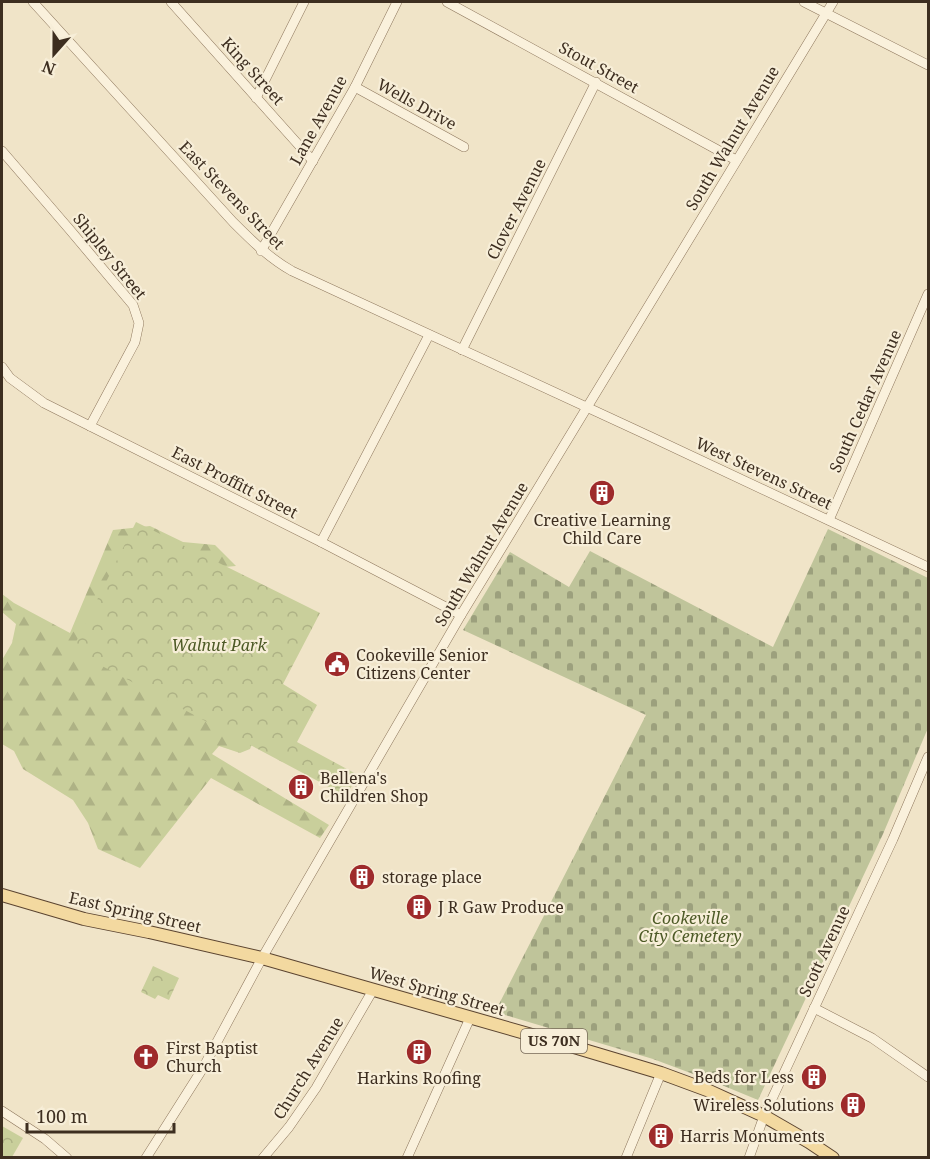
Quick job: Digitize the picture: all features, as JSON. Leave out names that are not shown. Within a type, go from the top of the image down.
[{"type":"main road","name":"East Spring Street","points":[[2,895],[84,919],[262,958]]},
{"type":"main road","name":"West Spring Street","points":[[262,958],[661,1073],[707,1090],[764,1116],[833,1158]]},
{"type":"street","name":"East Stevens Street","points":[[33,2],[233,222],[261,251],[276,262],[587,407]]},
{"type":"street","name":"King Street","points":[[171,2],[313,161]]},
{"type":"street","points":[[256,98],[304,2]]},
{"type":"street","name":"Lane Avenue","points":[[261,251],[355,87],[397,2]]},
{"type":"street","name":"Stout Street","points":[[447,2],[736,160]]},
{"type":"street","points":[[804,2],[928,64]]},
{"type":"street","name":"South Walnut Avenue","points":[[146,1158],[203,1068],[262,958],[461,615],[833,2]]},
{"type":"street","name":"Clover Avenue","points":[[462,350],[596,82]]},
{"type":"street","name":"Wells Drive","points":[[355,87],[464,147]]},
{"type":"street","name":"Shipley Street","points":[[2,151],[133,305],[139,323],[135,342],[90,426]]},
{"type":"street","name":"South Cedar Avenue","points":[[829,520],[928,294]]},
{"type":"street","points":[[321,542],[429,335]]},
{"type":"street","name":"East Proffitt Street","points":[[2,367],[10,378],[44,403],[461,615]]},
{"type":"street","name":"West Stevens Street","points":[[587,407],[928,567]]},
{"type":"street","name":"Scott Avenue","points":[[749,1158],[764,1116],[888,849],[928,757]]},
{"type":"street","name":"Church Avenue","points":[[263,1158],[289,1127],[316,1088],[373,990]]},
{"type":"street","points":[[814,1008],[873,1038],[928,1077]]},
{"type":"street","points":[[407,1158],[470,1018]]},
{"type":"street","points":[[626,1158],[661,1073]]},
{"type":"street","points":[[2,1111],[45,1138],[67,1158]]},
{"type":"green space","name":"Walnut Park","points":[[136,522],[320,613],[283,684],[317,705],[297,742],[358,775],[346,796],[72,650]]},
{"type":"green space","points":[[150,526],[183,542],[215,545],[236,566],[214,568],[258,731],[250,749],[240,753],[219,746],[212,754],[329,825],[320,838],[211,778],[140,868],[98,849],[88,823],[73,800],[23,769],[14,751],[2,744],[2,660],[12,643],[16,624],[2,612],[2,594],[14,603],[70,633],[113,530]]},
{"type":"green space","name":"Cookeville City Cemetery","points":[[828,529],[928,578],[928,728],[883,834],[758,1100],[653,1059],[495,1012],[646,715],[463,630],[510,552],[569,587],[590,551],[773,647]]},
{"type":"green space","points":[[153,966],[179,978],[169,1000],[158,995],[155,999],[141,992]]},
{"type":"green space","points":[[2,1126],[23,1138],[12,1157],[2,1157]]},
{"type":"place","name":"Creative Learning Child Care","points":[[602,493]]},
{"type":"place","name":"Cookeville Senior Citizens Center","points":[[337,664]]},
{"type":"place","name":"Bellena's Children Shop","points":[[301,787]]},
{"type":"place","name":"storage place","points":[[362,877]]},
{"type":"place","name":"J R Gaw Produce","points":[[419,907]]},
{"type":"place","name":"Harkins Roofing","points":[[419,1052]]},
{"type":"place","name":"First Baptist Church","points":[[146,1057]]},
{"type":"place","name":"Beds for Less","points":[[814,1077]]},
{"type":"place","name":"Wireless Solutions","points":[[853,1105]]},
{"type":"place","name":"Harris Monuments","points":[[661,1136]]}]
